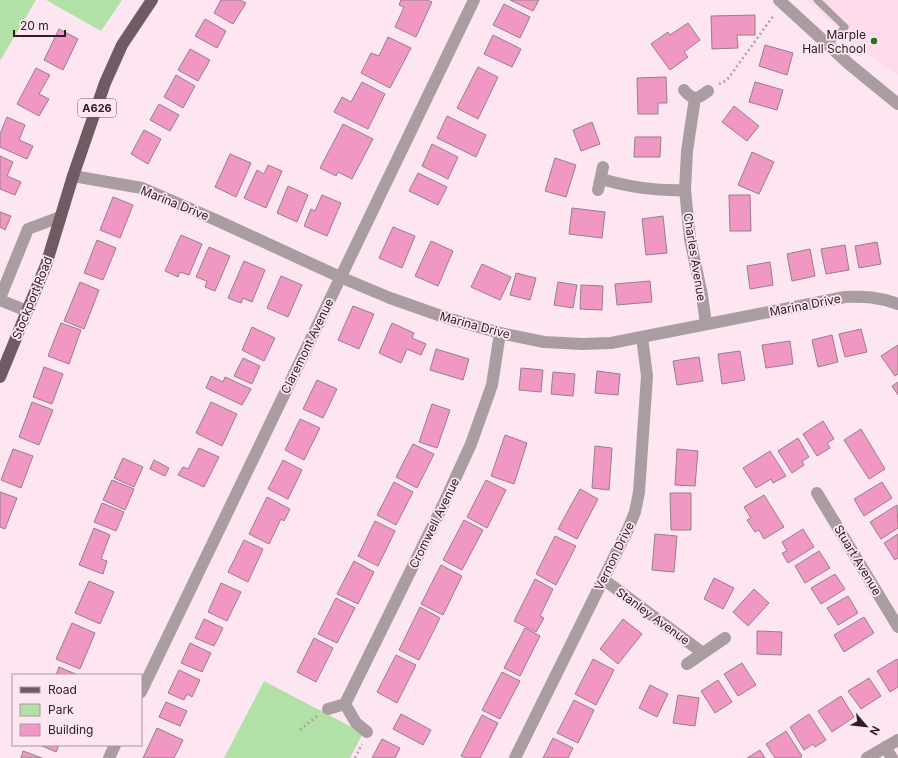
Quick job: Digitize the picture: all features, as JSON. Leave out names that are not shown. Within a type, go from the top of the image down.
[{"type":"main road","name":"Stockport Road","points":[[1,373],[46,265],[72,176],[105,83],[122,45],[152,0]]},
{"type":"street","name":"Claremont Avenue","points":[[142,690],[474,0]]},
{"type":"street","points":[[781,2],[849,64],[898,104]]},
{"type":"street","points":[[684,90],[689,96],[695,98],[702,96],[708,91]]},
{"type":"street","name":"Charles Avenue","points":[[695,98],[687,151],[684,190],[690,239],[702,295],[706,324]]},
{"type":"street","name":"Marina Drive","points":[[72,176],[142,188],[390,298],[447,318],[500,333],[544,342],[582,344],[611,343],[845,297],[863,296],[884,298],[898,304]]},
{"type":"street","points":[[601,179],[643,189],[665,191],[684,190]]},
{"type":"street","points":[[27,311],[0,299],[28,229],[60,217]]},
{"type":"street","name":"Cromwell Avenue","points":[[344,704],[444,503],[471,444],[492,385],[500,333]]},
{"type":"street","name":"Vernon Drive","points":[[515,758],[635,512],[639,492],[647,376],[642,337]]},
{"type":"street","name":"Stuart Avenue","points":[[817,493],[898,627]]},
{"type":"street","name":"Stanley Avenue","points":[[603,580],[703,653]]},
{"type":"street","name":"Stanley Avenue","points":[[687,664],[725,638]]},
{"type":"street","points":[[328,708],[344,704],[356,724],[367,732]]},
{"type":"street","points":[[867,758],[898,740]]},
{"type":"street","points":[[109,758],[115,746]]},
{"type":"street","points":[[886,747],[892,758]]},
{"type":"lane","points":[[817,0],[845,27],[828,45]]},
{"type":"path","points":[[708,91],[727,80],[781,2]]},
{"type":"path","points":[[300,730],[324,709],[328,708]]},
{"type":"shaded area","name":"Marple Hall School","points":[[807,0],[898,0],[898,75],[855,44]]},
{"type":"green space","points":[[0,0],[36,0],[0,61]]},
{"type":"green space","points":[[46,0],[122,0],[101,31]]},
{"type":"green space","points":[[264,681],[363,733],[350,758],[224,758]]},
{"type":"building","points":[[221,0],[240,0],[246,3],[233,24],[214,13]]},
{"type":"building","points":[[401,0],[427,0],[432,2],[416,37],[395,27],[404,7],[399,5]]},
{"type":"building","points":[[510,0],[539,0],[533,11]]},
{"type":"building","points":[[504,4],[530,17],[520,38],[493,25]]},
{"type":"building","points":[[755,15],[755,35],[737,35],[738,48],[712,49],[711,16]]},
{"type":"building","points":[[205,19],[226,31],[217,48],[195,36]]},
{"type":"building","points":[[688,23],[700,40],[684,52],[688,57],[670,70],[651,44],[668,32],[670,35]]},
{"type":"building","points":[[59,29],[78,39],[63,70],[44,60]]},
{"type":"building","points":[[493,35],[521,49],[512,67],[484,54]]},
{"type":"building","points":[[388,37],[411,48],[390,88],[361,73],[371,53],[379,56]]},
{"type":"building","points":[[765,45],[793,53],[787,75],[759,66]]},
{"type":"building","points":[[190,49],[210,60],[198,81],[178,70]]},
{"type":"building","points":[[478,67],[498,77],[478,119],[457,108]]},
{"type":"building","points":[[36,68],[50,75],[39,94],[49,99],[39,116],[17,104]]},
{"type":"building","points":[[176,75],[195,86],[183,108],[164,97]]},
{"type":"building","points":[[666,77],[667,103],[658,103],[658,114],[638,114],[637,78]]},
{"type":"building","points":[[362,82],[385,94],[368,129],[334,112],[342,97],[351,102]]},
{"type":"building","points":[[755,82],[783,90],[777,110],[749,102]]},
{"type":"building","points":[[159,104],[179,115],[170,131],[150,120]]},
{"type":"building","points":[[734,106],[759,126],[747,141],[722,122]]},
{"type":"building","points":[[447,116],[486,135],[476,157],[437,138]]},
{"type":"building","points":[[7,117],[25,125],[19,140],[33,146],[27,159],[0,147],[0,134]]},
{"type":"building","points":[[592,122],[600,144],[581,151],[573,130]]},
{"type":"building","points":[[343,124],[373,139],[352,179],[338,172],[336,176],[320,168]]},
{"type":"building","points":[[144,130],[161,139],[148,164],[131,154]]},
{"type":"building","points":[[635,137],[661,137],[660,157],[634,157]]},
{"type":"building","points":[[432,144],[458,157],[448,179],[422,166]]},
{"type":"building","points":[[752,152],[774,162],[759,194],[738,185]]},
{"type":"building","points":[[230,154],[251,163],[236,197],[215,187]]},
{"type":"building","points":[[0,156],[13,162],[7,176],[21,182],[15,195],[0,189]]},
{"type":"building","points":[[555,158],[576,165],[566,197],[545,191]]},
{"type":"building","points":[[268,165],[282,171],[266,208],[244,198],[257,170],[264,174]]},
{"type":"building","points":[[418,173],[447,187],[438,205],[409,191]]},
{"type":"building","points":[[288,186],[308,195],[297,222],[277,213]]},
{"type":"building","points":[[322,195],[341,203],[327,236],[304,226],[311,209],[315,211]]},
{"type":"building","points":[[729,195],[750,195],[751,231],[730,231]]},
{"type":"building","points":[[113,197],[133,205],[120,238],[100,230]]},
{"type":"building","points":[[572,208],[605,212],[602,238],[569,234]]},
{"type":"building","points":[[0,212],[11,216],[5,230],[0,227]]},
{"type":"building","points":[[663,216],[667,253],[646,255],[642,219]]},
{"type":"building","points":[[393,227],[415,236],[402,268],[379,258]]},
{"type":"building","points":[[181,235],[202,244],[189,275],[180,272],[178,277],[165,271]]},
{"type":"building","points":[[97,240],[116,248],[103,280],[84,273]]},
{"type":"building","points":[[431,241],[453,251],[438,286],[415,276]]},
{"type":"building","points":[[877,242],[881,264],[859,268],[855,246]]},
{"type":"building","points":[[845,245],[849,270],[826,274],[821,249]]},
{"type":"building","points":[[209,247],[230,256],[215,291],[205,287],[207,281],[196,277]]},
{"type":"building","points":[[810,249],[815,276],[792,281],[787,254]]},
{"type":"building","points":[[244,261],[265,270],[252,302],[243,298],[241,303],[228,298]]},
{"type":"building","points":[[770,262],[773,285],[750,289],[747,266]]},
{"type":"building","points":[[482,264],[511,277],[500,300],[471,287]]},
{"type":"building","points":[[516,273],[536,278],[530,300],[510,295]]},
{"type":"building","points":[[281,276],[302,285],[288,317],[267,308]]},
{"type":"building","points":[[650,281],[652,302],[617,305],[615,284]]},
{"type":"building","points":[[80,282],[99,290],[84,329],[64,321]]},
{"type":"building","points":[[558,282],[577,285],[573,308],[554,305]]},
{"type":"building","points":[[581,285],[603,286],[602,310],[580,309]]},
{"type":"building","points":[[353,306],[374,314],[359,349],[338,340]]},
{"type":"building","points":[[61,323],[81,330],[69,364],[48,356]]},
{"type":"building","points":[[392,323],[414,333],[412,338],[426,344],[421,355],[407,349],[401,363],[379,353]]},
{"type":"building","points":[[252,327],[275,338],[264,361],[242,350]]},
{"type":"building","points":[[861,329],[867,352],[845,357],[839,334]]},
{"type":"building","points":[[832,335],[838,362],[818,367],[812,340]]},
{"type":"building","points":[[790,341],[793,364],[766,368],[762,345]]},
{"type":"building","points":[[898,345],[898,374],[895,376],[881,356]]},
{"type":"building","points":[[436,349],[469,359],[463,380],[430,370]]},
{"type":"building","points":[[740,351],[745,380],[722,384],[718,354]]},
{"type":"building","points":[[699,357],[703,381],[677,385],[673,361]]},
{"type":"building","points":[[243,358],[260,366],[252,384],[234,376]]},
{"type":"building","points":[[44,367],[63,374],[52,404],[33,397]]},
{"type":"building","points":[[521,368],[543,370],[541,392],[519,390]]},
{"type":"building","points":[[597,371],[620,374],[618,395],[595,393]]},
{"type":"building","points":[[553,372],[575,374],[573,396],[551,394]]},
{"type":"building","points":[[211,376],[223,382],[225,377],[251,389],[242,405],[206,388]]},
{"type":"building","points":[[317,380],[337,389],[323,418],[303,409]]},
{"type":"building","points":[[898,382],[898,395],[892,386]]},
{"type":"building","points":[[32,402],[53,410],[39,445],[19,437]]},
{"type":"building","points":[[211,402],[237,414],[222,446],[196,433]]},
{"type":"building","points":[[432,404],[450,410],[437,448],[419,442]]},
{"type":"building","points":[[300,419],[320,428],[304,460],[285,450]]},
{"type":"building","points":[[823,421],[834,439],[827,443],[830,448],[817,456],[803,434]]},
{"type":"building","points":[[861,429],[885,469],[869,479],[844,440]]},
{"type":"building","points":[[505,435],[527,443],[514,484],[491,476]]},
{"type":"building","points":[[798,438],[809,457],[802,461],[804,465],[792,473],[778,451]]},
{"type":"building","points":[[413,444],[434,454],[417,488],[396,477]]},
{"type":"building","points":[[595,446],[612,448],[609,490],[592,488]]},
{"type":"building","points":[[199,448],[219,457],[204,487],[178,475],[183,467],[188,469]]},
{"type":"building","points":[[13,449],[33,456],[21,488],[1,480]]},
{"type":"building","points":[[677,449],[698,451],[695,486],[675,485]]},
{"type":"building","points":[[770,451],[786,476],[773,483],[771,479],[756,488],[743,468]]},
{"type":"building","points":[[123,458],[143,467],[134,487],[114,478]]},
{"type":"building","points":[[154,460],[169,468],[165,476],[150,469]]},
{"type":"building","points":[[283,460],[302,470],[288,499],[268,489]]},
{"type":"building","points":[[112,480],[134,489],[125,510],[103,500]]},
{"type":"building","points":[[486,480],[506,490],[487,528],[467,517]]},
{"type":"building","points":[[394,482],[413,492],[396,525],[377,515]]},
{"type":"building","points":[[882,482],[892,498],[864,516],[854,499]]},
{"type":"building","points":[[580,489],[598,499],[577,539],[558,529]]},
{"type":"building","points":[[0,492],[17,498],[5,529],[0,527]]},
{"type":"building","points":[[670,493],[691,493],[691,530],[671,530]]},
{"type":"building","points":[[764,495],[784,527],[764,539],[759,530],[755,532],[747,520],[751,518],[744,507]]},
{"type":"building","points":[[267,497],[290,509],[284,521],[281,519],[269,544],[249,534]]},
{"type":"building","points":[[102,503],[124,512],[116,531],[94,522]]},
{"type":"building","points":[[897,505],[898,528],[881,539],[870,522]]},
{"type":"building","points":[[464,520],[483,530],[462,570],[443,560]]},
{"type":"building","points":[[375,521],[395,531],[378,566],[358,556]]},
{"type":"building","points":[[94,528],[110,535],[101,559],[107,561],[103,574],[79,565]]},
{"type":"building","points":[[803,529],[814,547],[788,563],[782,553],[787,551],[782,542]]},
{"type":"building","points":[[655,534],[677,536],[674,572],[652,570]]},
{"type":"building","points":[[898,534],[898,558],[895,560],[884,543]]},
{"type":"building","points":[[555,536],[576,546],[556,585],[536,574]]},
{"type":"building","points":[[244,540],[263,549],[248,582],[228,572]]},
{"type":"building","points":[[819,551],[830,568],[805,583],[795,566]]},
{"type":"building","points":[[354,561],[374,572],[358,604],[337,594]]},
{"type":"building","points":[[441,565],[462,576],[443,615],[421,604]]},
{"type":"building","points":[[835,574],[845,589],[821,604],[811,588]]},
{"type":"building","points":[[714,578],[734,588],[723,609],[704,599]]},
{"type":"building","points":[[535,579],[553,589],[540,616],[544,618],[536,632],[514,621]]},
{"type":"building","points":[[89,581],[114,592],[100,624],[75,613]]},
{"type":"building","points":[[221,583],[241,592],[227,621],[208,612]]},
{"type":"building","points":[[754,589],[769,603],[748,626],[733,612]]},
{"type":"building","points":[[848,596],[858,613],[838,625],[827,608]]},
{"type":"building","points":[[336,598],[355,608],[337,643],[318,634]]},
{"type":"building","points":[[420,607],[440,618],[419,660],[399,650]]},
{"type":"building","points":[[864,617],[874,633],[844,652],[834,635]]},
{"type":"building","points":[[204,619],[223,628],[214,646],[195,638]]},
{"type":"building","points":[[623,619],[642,634],[618,664],[600,649]]},
{"type":"building","points":[[72,623],[95,633],[80,669],[56,659]]},
{"type":"building","points":[[525,628],[540,636],[520,676],[504,668]]},
{"type":"building","points":[[757,631],[782,632],[781,655],[757,654]]},
{"type":"building","points":[[314,638],[333,648],[316,682],[297,672]]},
{"type":"building","points":[[190,643],[211,653],[202,672],[181,663]]},
{"type":"building","points":[[396,655],[416,665],[397,703],[377,692]]},
{"type":"building","points":[[593,659],[614,670],[596,705],[575,694]]},
{"type":"building","points":[[897,659],[898,687],[890,692],[877,671]]},
{"type":"building","points":[[742,663],[756,685],[738,696],[724,674]]},
{"type":"building","points":[[59,667],[76,674],[56,674]]},
{"type":"building","points":[[179,670],[200,680],[192,697],[187,694],[184,700],[168,693]]},
{"type":"building","points":[[502,672],[520,681],[500,719],[482,710]]},
{"type":"building","points":[[869,678],[881,696],[861,709],[848,691]]},
{"type":"building","points":[[718,680],[732,702],[715,713],[701,691]]},
{"type":"building","points":[[650,685],[668,694],[657,717],[639,708]]},
{"type":"building","points":[[678,695],[699,698],[695,726],[673,723]]},
{"type":"building","points":[[841,696],[854,717],[832,732],[818,711]]},
{"type":"building","points":[[574,700],[594,710],[578,743],[557,733]]},
{"type":"building","points":[[166,702],[187,711],[180,726],[159,717]]},
{"type":"building","points":[[401,714],[431,730],[423,745],[393,729]]},
{"type":"building","points":[[809,714],[826,740],[815,747],[813,744],[804,750],[790,727]]},
{"type":"building","points":[[482,715],[498,723],[480,758],[466,758],[461,756]]},
{"type":"building","points":[[157,728],[183,740],[174,758],[143,758]]},
{"type":"building","points":[[786,731],[802,756],[800,758],[775,758],[766,744]]},
{"type":"building","points":[[553,738],[573,748],[568,758],[543,758]]},
{"type":"building","points":[[382,739],[400,748],[395,758],[372,758]]},
{"type":"building","points":[[42,746],[59,746],[56,752]]},
{"type":"building","points":[[760,750],[765,758],[747,758]]},
{"type":"building","points":[[23,751],[42,758],[21,758]]},
{"type":"place","name":"Marple Hall School","points":[[874,41]]}]
